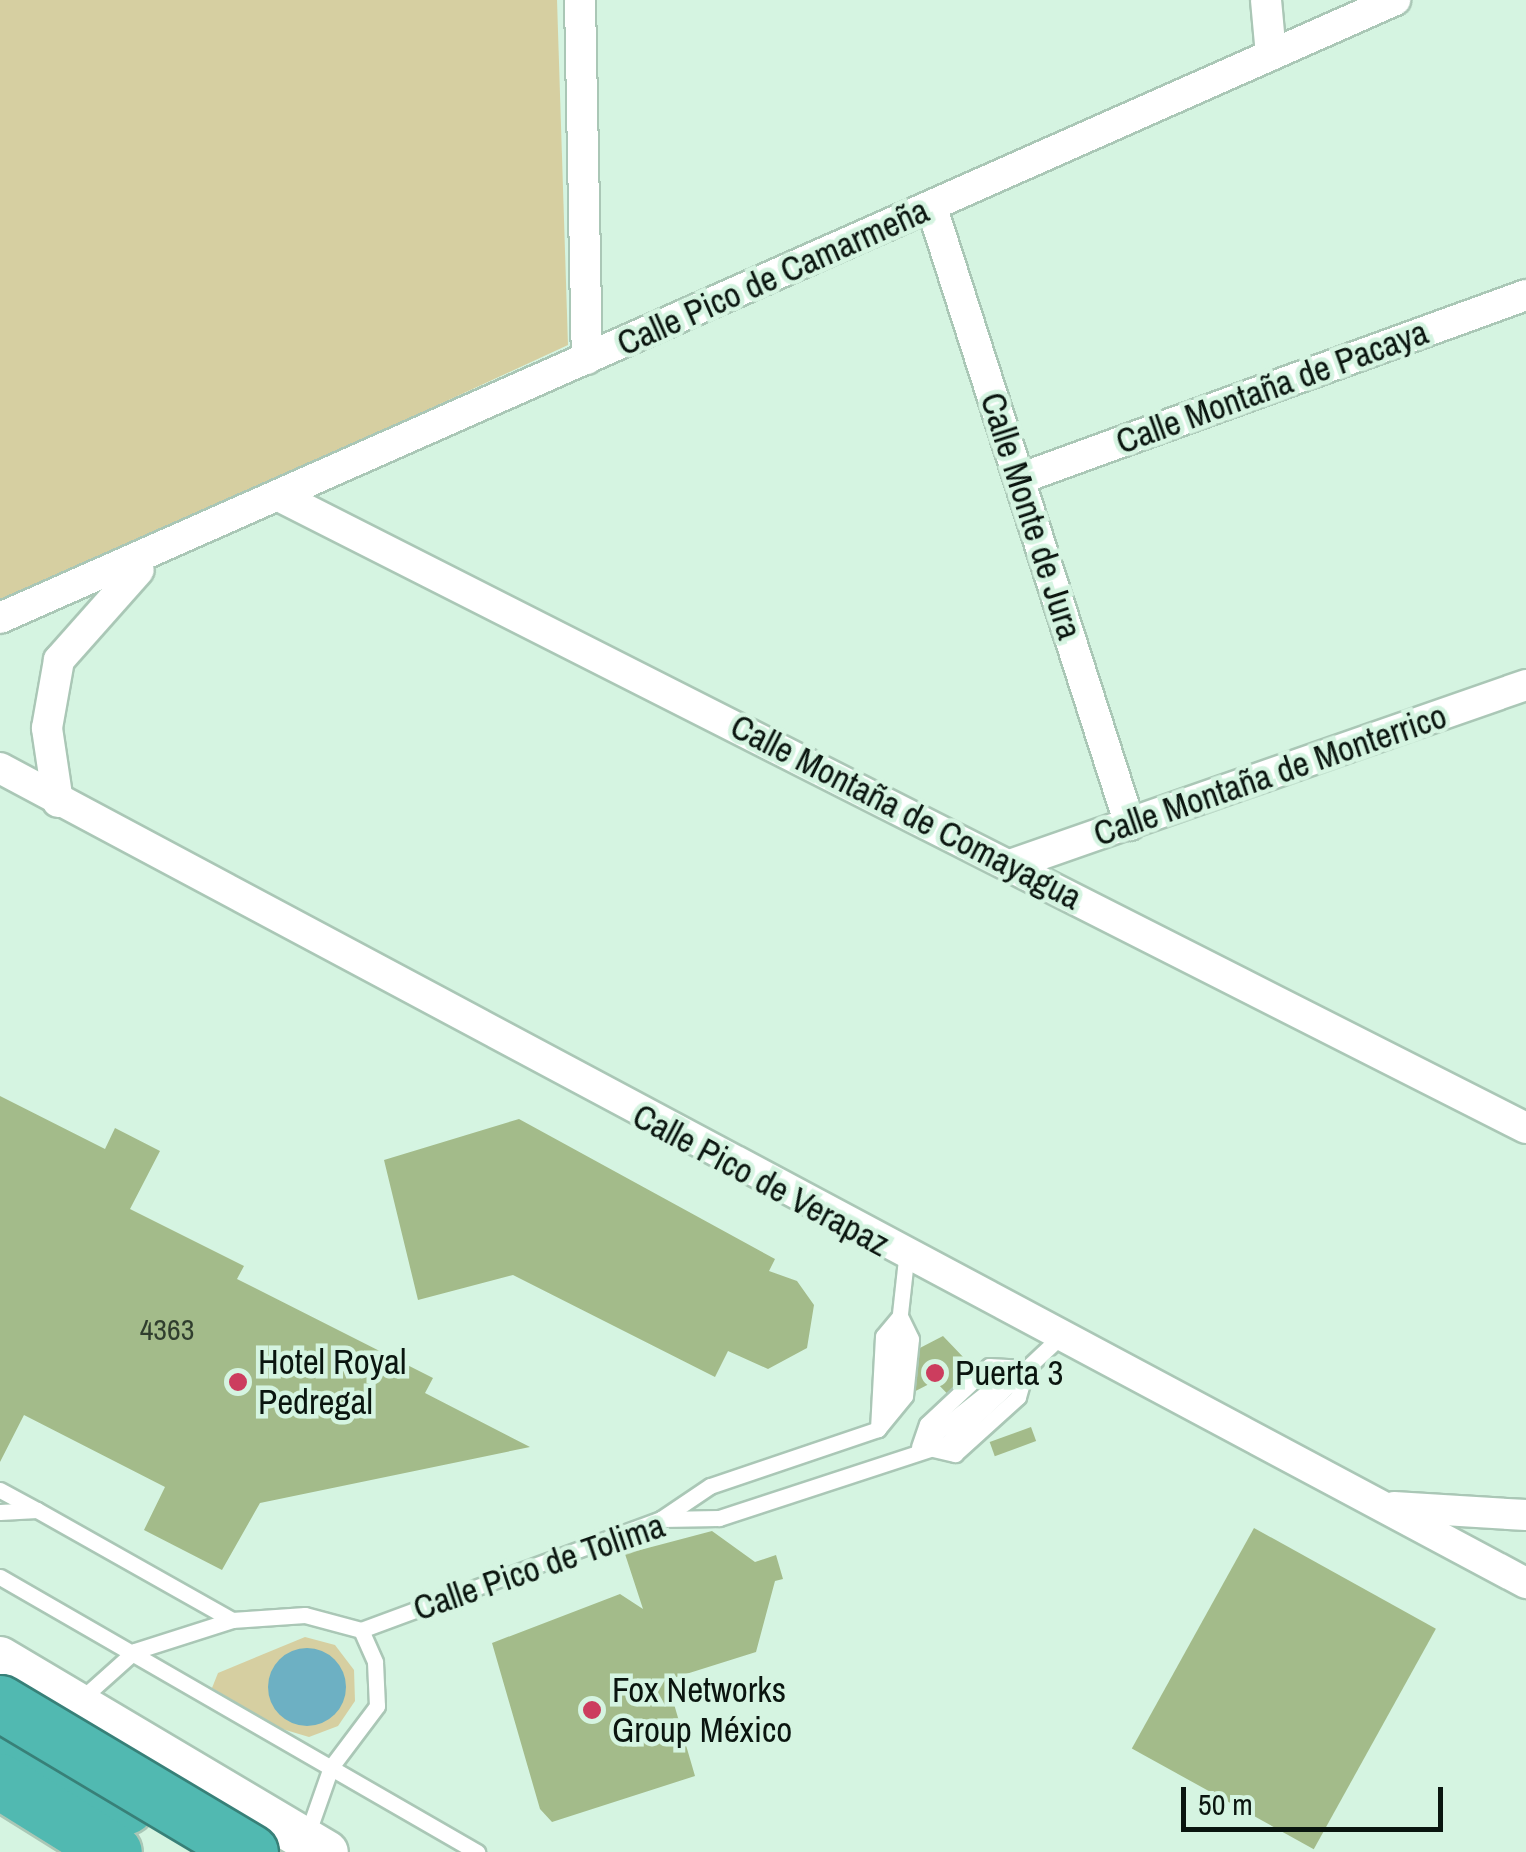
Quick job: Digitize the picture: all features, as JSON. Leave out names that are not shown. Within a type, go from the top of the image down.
[{"type":"highway","points":[[0,1703],[250,1852]]},
{"type":"highway","points":[[0,1736],[304,1848]]},
{"type":"highway","points":[[0,1736],[212,1852]]},
{"type":"highway","points":[[0,1781],[114,1852]]},
{"type":"highway","points":[[0,1824],[44,1852]]},
{"type":"main road","points":[[0,1658],[304,1848]]},
{"type":"street","points":[[580,0],[587,359]]},
{"type":"street","points":[[1266,0],[1271,55]]},
{"type":"street","name":"Calle Pico de Camarmeña","points":[[0,618],[285,499],[587,359],[1395,0]]},
{"type":"street","name":"Calle Monte de Jura","points":[[932,208],[1130,825]]},
{"type":"street","name":"Calle Montaña de Pacaya","points":[[1019,479],[1526,295]]},
{"type":"street","name":"Calle Montaña de Comayagua","points":[[285,499],[1013,864],[1526,1128]]},
{"type":"street","name":"Calle Pico de Camarmeña","points":[[58,802],[47,728],[59,660],[152,557]]},
{"type":"street","name":"Calle Montaña de Monterrico","points":[[1013,864],[1526,685]]},
{"type":"street","name":"Calle Pico de Verapaz","points":[[0,768],[906,1258],[1526,1583]]},
{"type":"street","points":[[1382,1506],[1526,1515]]},
{"type":"lane","points":[[878,1429],[900,1316],[906,1258]]},
{"type":"lane","points":[[661,1519],[710,1486],[878,1429],[905,1396],[911,1339],[900,1316]]},
{"type":"lane","points":[[919,1446],[926,1424],[990,1366],[1026,1368],[1059,1338]]},
{"type":"lane","name":"Calle Pico de Tolima","points":[[361,1630],[661,1519],[719,1518],[919,1446],[956,1454],[1018,1397],[1026,1368]]},
{"type":"lane","points":[[0,1490],[232,1620]]},
{"type":"lane","points":[[0,1512],[37,1510]]},
{"type":"lane","points":[[0,1577],[478,1852]]},
{"type":"lane","points":[[75,1705],[134,1651],[232,1620],[305,1615],[361,1630],[375,1662],[376,1706],[331,1767],[304,1848]]},
{"type":"shaded area","points":[[0,0],[557,0],[568,345],[0,607]]},
{"type":"shaded area","points":[[305,1637],[335,1645],[354,1670],[355,1701],[338,1726],[309,1737],[279,1728],[212,1688],[218,1673]]},
{"type":"water","points":[[307,1648],[322,1651],[334,1660],[343,1672],[343,1702],[334,1714],[322,1723],[307,1726],[292,1723],[280,1714],[271,1702],[268,1687],[271,1672],[280,1660],[292,1651]]},
{"type":"building","points":[[0,1096],[105,1149],[115,1128],[160,1151],[130,1209],[244,1266],[237,1279],[433,1378],[425,1393],[530,1447],[260,1503],[222,1570],[144,1530],[165,1487],[24,1415],[0,1462]]},
{"type":"building","points":[[519,1119],[775,1259],[769,1271],[797,1281],[814,1305],[807,1348],[768,1369],[728,1351],[715,1377],[513,1275],[418,1300],[384,1160]]},
{"type":"building","name":"Puerta 3","points":[[943,1336],[988,1383],[961,1408],[935,1381],[904,1397],[887,1365]]},
{"type":"building","points":[[1031,1427],[1036,1441],[995,1456],[990,1442]]},
{"type":"building","points":[[1254,1528],[1436,1629],[1314,1849],[1132,1748]]},
{"type":"building","name":"Fox Networks Group México","points":[[712,1531],[755,1562],[776,1555],[783,1579],[775,1581],[756,1652],[667,1680],[695,1776],[552,1822],[540,1809],[492,1643],[620,1594],[643,1609],[625,1554]]},
{"type":"place","name":"Puerta 3","points":[[935,1373]]},
{"type":"place","name":"Hotel Royal Pedregal","points":[[238,1382]]},
{"type":"place","name":"Fox Networks Group México","points":[[592,1710]]}]
